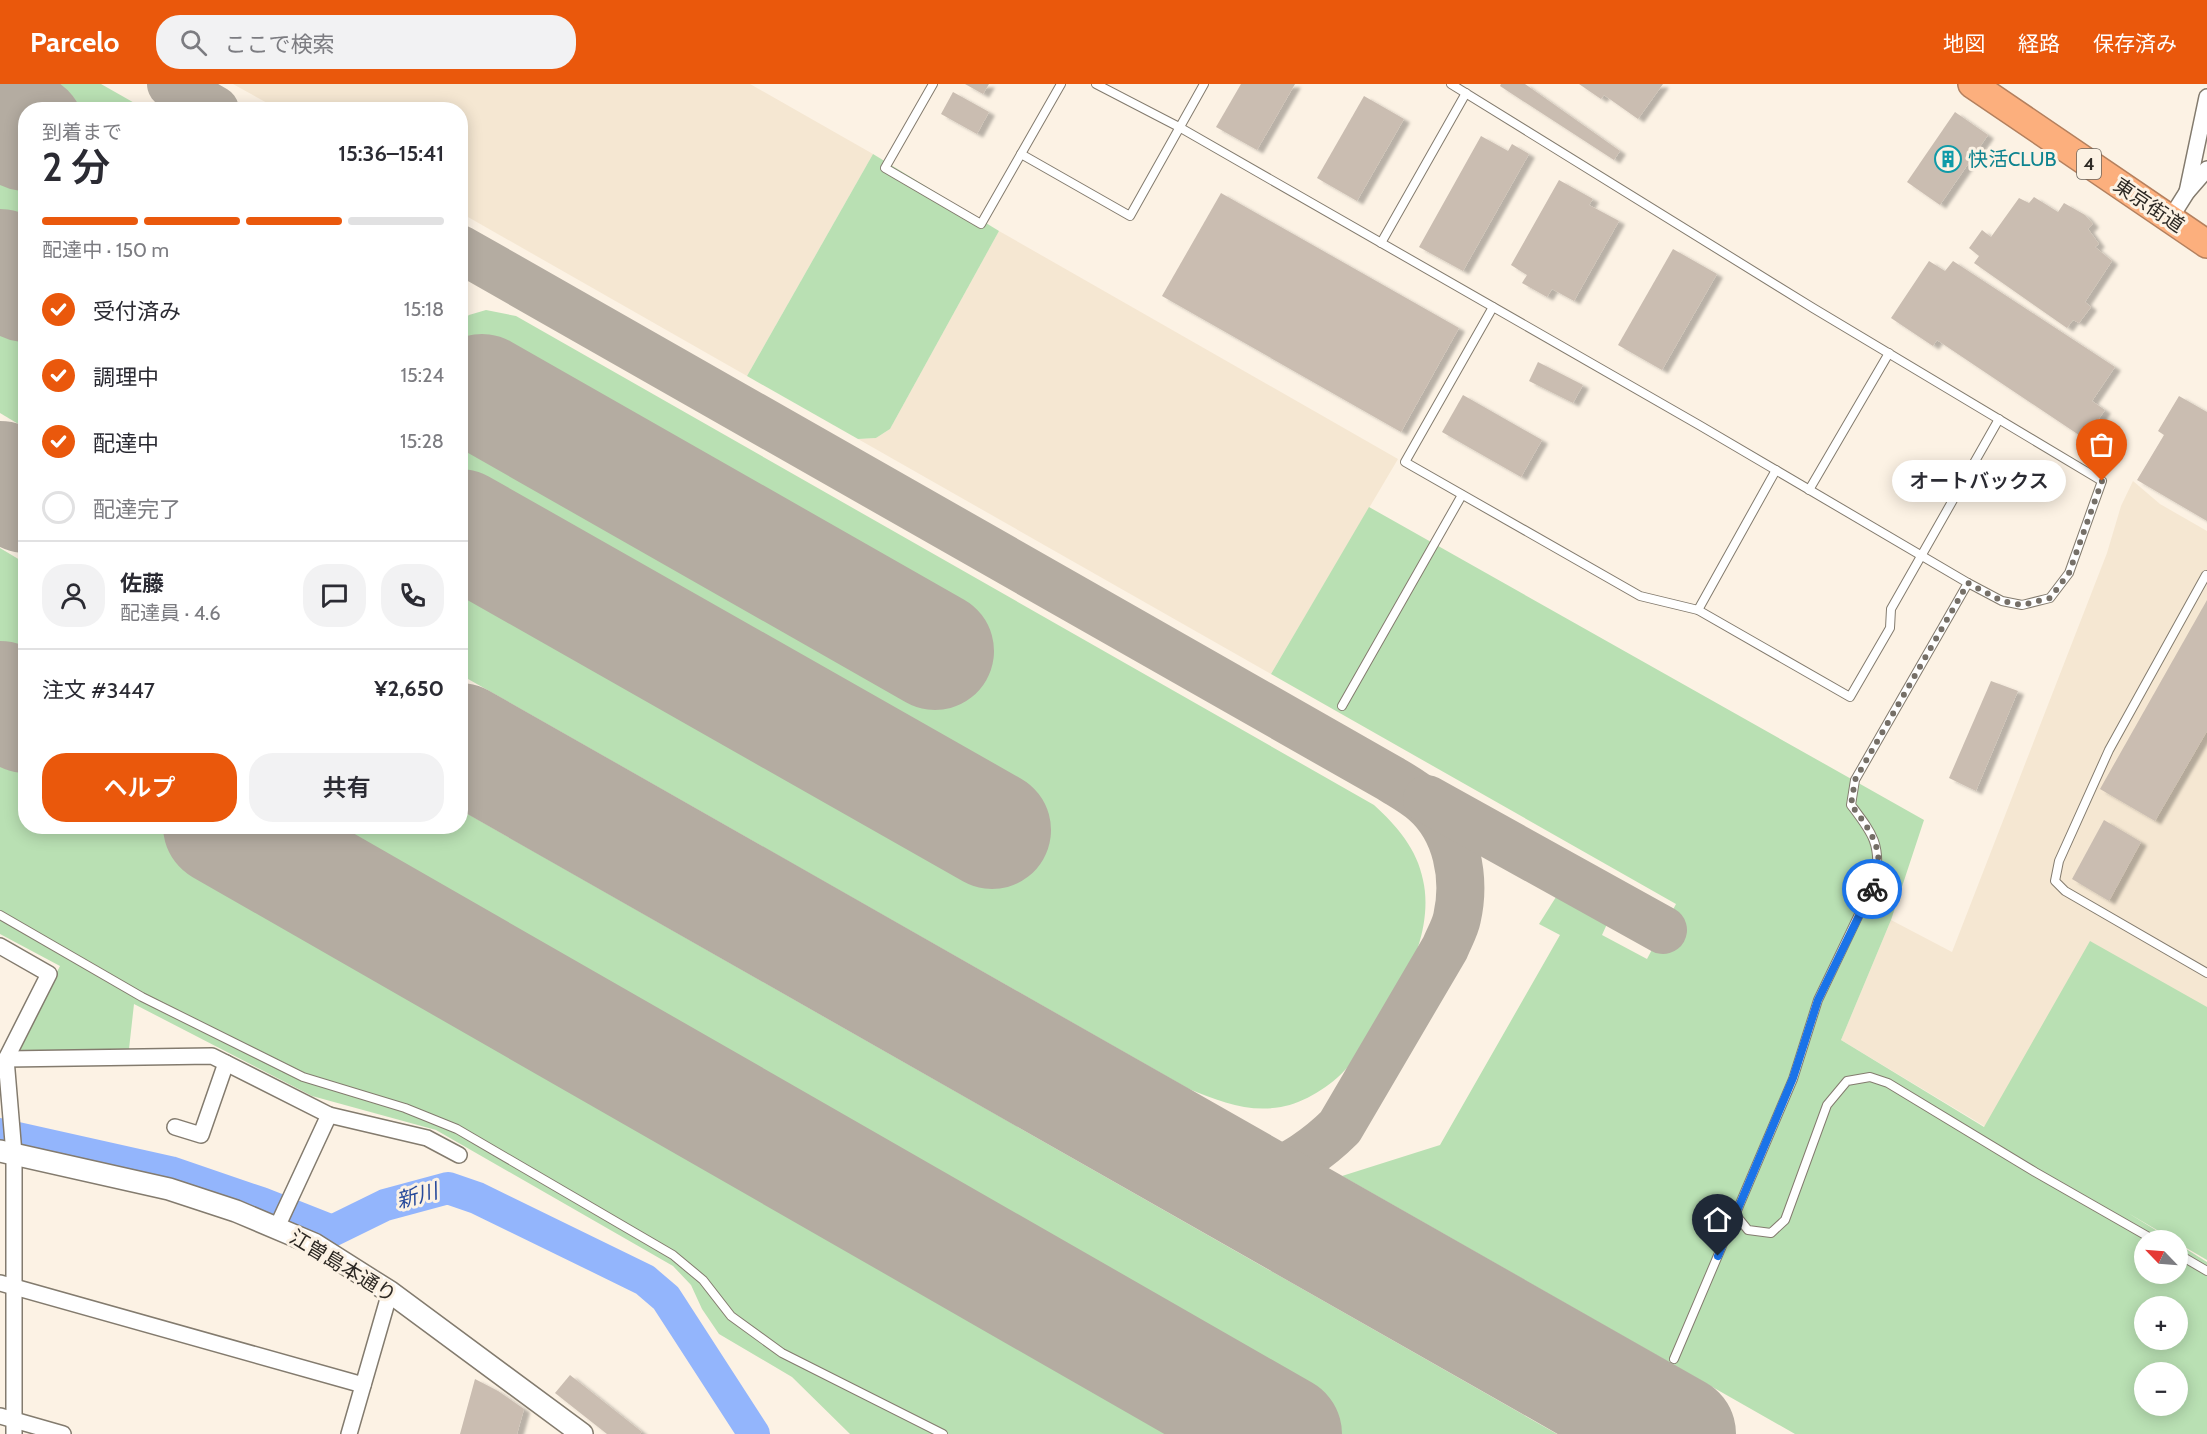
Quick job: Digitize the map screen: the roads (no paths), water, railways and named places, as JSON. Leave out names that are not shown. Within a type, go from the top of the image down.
[{"type":"highway","name":"東京街道","points":[[1972,84],[2207,244]]},
{"type":"street","points":[[2187,192],[2207,97]]},
{"type":"street","points":[[2170,219],[2187,192],[2207,169]]},
{"type":"street","points":[[0,946],[50,974],[6,1059],[9,1423],[63,1434]]},
{"type":"street","points":[[6,1059],[212,1056],[329,1115],[427,1138],[459,1155]]},
{"type":"street","points":[[176,1127],[201,1135],[226,1063]]},
{"type":"street","points":[[277,1227],[329,1115]]},
{"type":"street","name":"江曽島本通り","points":[[7,1152],[169,1189],[277,1227],[331,1254],[390,1292],[582,1434]]},
{"type":"street","points":[[7,1285],[363,1385]]},
{"type":"street","points":[[349,1434],[390,1292]]},
{"type":"lane","points":[[933,84],[885,168],[981,224],[1061,84]]},
{"type":"lane","points":[[1096,84],[1179,127],[1968,583],[2002,601],[2022,605],[2050,598],[2069,573],[2102,481],[1450,84]]},
{"type":"lane","points":[[1021,154],[1130,216],[1204,84]]},
{"type":"lane","points":[[1381,243],[1466,93]]},
{"type":"lane","points":[[1493,307],[1405,462],[1640,596],[1698,610],[1850,697],[1890,628],[1891,609],[1999,419]]},
{"type":"lane","points":[[1809,490],[1889,353]]},
{"type":"lane","points":[[1698,610],[1776,470]]},
{"type":"lane","points":[[1342,706],[1462,495]]},
{"type":"lane","points":[[2206,575],[2109,750],[2059,861],[2055,881],[2065,891],[2207,973]]},
{"type":"lane","points":[[1674,1359],[1793,1078],[1818,1000],[1876,879],[1879,857],[1871,832],[1851,805],[1855,780],[1968,583]]},
{"type":"lane","points":[[0,915],[142,997],[303,1077],[405,1108],[456,1129],[673,1255],[703,1280],[731,1316],[782,1353],[944,1434]]},
{"type":"lane","points":[[1735,1214],[1748,1230],[1772,1233],[1785,1220],[1827,1105],[1847,1081],[1870,1077],[1888,1083],[2136,1230]]},
{"type":"lane","points":[[2188,1260],[2207,1271]]},
{"type":"waterway","name":"新川","points":[[0,1134],[170,1172],[261,1203],[332,1231],[385,1205],[448,1188],[477,1198],[645,1280],[666,1298],[754,1434]]},
{"type":"place","name":"快活CLUB","points":[[1948,159]]},
{"type":"place","name":"オートバックス","points":[[2102,481]]}]
